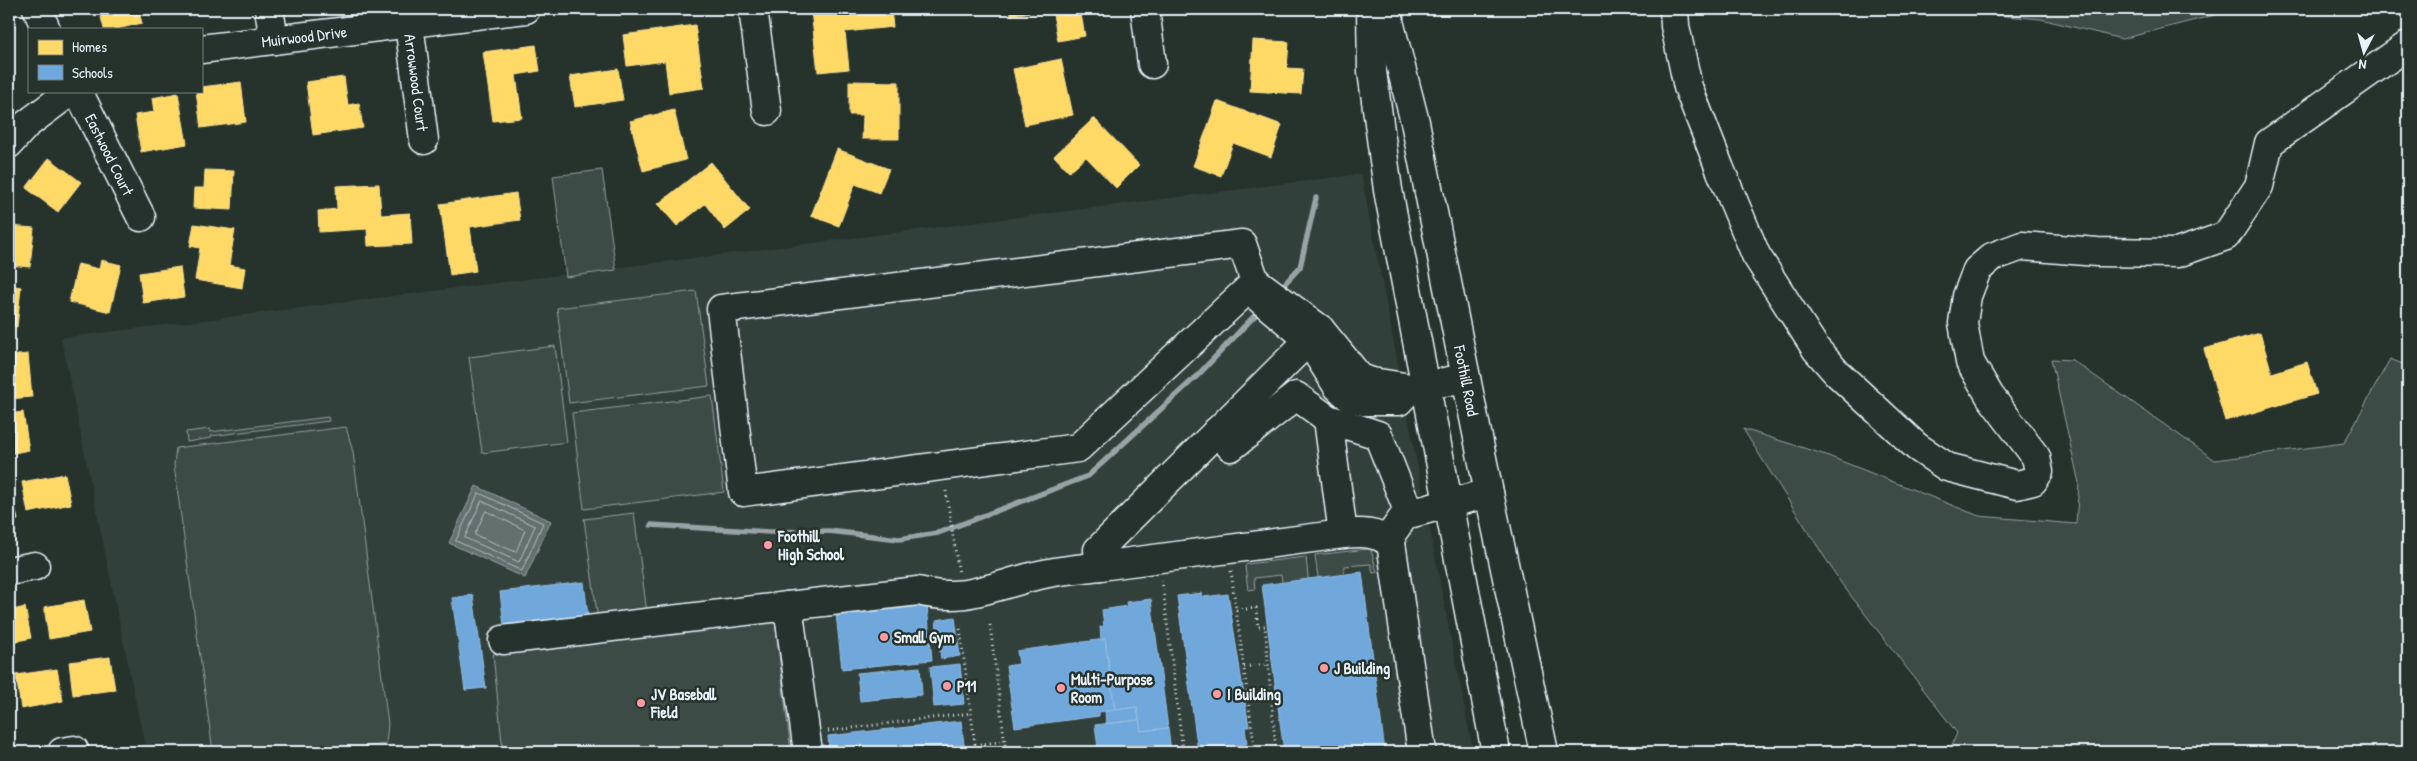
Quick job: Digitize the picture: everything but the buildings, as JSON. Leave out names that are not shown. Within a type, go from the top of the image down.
[{"type":"street","points":[[37,9],[46,28]]},
{"type":"street","points":[[269,9],[274,40]]},
{"type":"street","name":"Muirwood Drive","points":[[202,50],[518,9]]},
{"type":"street","points":[[753,9],[767,111]]},
{"type":"street","points":[[1145,9],[1152,64]]},
{"type":"street","points":[[1371,9],[1372,71],[1388,190],[1419,387],[1448,503],[1496,752]]},
{"type":"street","name":"Foothill Road","points":[[1389,9],[1389,21],[1415,122],[1489,493],[1544,752]]},
{"type":"street","points":[[1674,9],[1675,26],[1688,87],[1756,255],[1816,349],[1837,373],[1918,447],[1947,467],[2017,486],[2033,481],[2039,472],[2038,465],[2036,457],[1990,396],[1970,362],[1963,323],[1967,296],[1977,270],[1992,257],[2022,246],[2097,252],[2177,252],[2226,236],[2259,186],[2269,143],[2318,106],[2408,45]]},
{"type":"street","name":"Arrowwood Court","points":[[409,24],[424,140]]},
{"type":"street","points":[[9,144],[27,124],[70,92]]},
{"type":"street","name":"Eastwood Court","points":[[78,92],[141,217]]},
{"type":"street","points":[[1314,334],[1248,289],[1078,448],[743,492],[720,309],[1242,244],[1255,281],[1314,334],[1338,387],[1350,398],[1364,401],[1398,401],[1419,387],[1466,378]]},
{"type":"street","points":[[1100,566],[1098,550],[1314,334]]},
{"type":"street","points":[[1217,431],[1231,447],[1296,396],[1328,419],[1378,435],[1405,503]]},
{"type":"street","points":[[1328,419],[1343,534]]},
{"type":"street","points":[[1422,752],[1390,536],[1405,515],[1489,493]]},
{"type":"street","points":[[503,640],[918,591],[962,596],[990,590],[1021,579],[1100,566],[1343,534],[1370,533],[1382,537],[1391,543]]},
{"type":"street","points":[[9,571],[35,566]]},
{"type":"street","points":[[788,606],[808,752]]},
{"type":"path","points":[[946,491],[957,562]]},
{"type":"path","points":[[1230,566],[1255,752]]},
{"type":"path","points":[[1162,574],[1183,752]]},
{"type":"path","points":[[1236,610],[1256,608],[1258,627],[1264,626],[1276,752]]},
{"type":"path","points":[[990,625],[1006,752]]},
{"type":"path","points":[[960,629],[976,752]]},
{"type":"path","points":[[1244,667],[1267,664]]},
{"type":"path","points":[[843,729],[971,713]]},
{"type":"path","points":[[975,745],[1005,741]]},
{"type":"shaded area","points":[[1925,9],[2238,9],[2122,39],[2041,19]]},
{"type":"shaded area","points":[[602,170],[616,270],[566,277],[553,176]]},
{"type":"shaded area","name":"Foothill High School","points":[[1361,174],[1473,752],[146,752],[61,338]]},
{"type":"shaded area","points":[[696,291],[709,386],[569,403],[557,308]]},
{"type":"shaded area","points":[[555,346],[567,442],[482,453],[469,357]]},
{"type":"shaded area","points":[[2051,359],[2072,360],[2215,460],[2344,443],[2390,359],[2408,366],[2408,752],[1949,752],[1957,733],[1841,583],[1743,429],[1826,455],[1979,516],[2076,524],[2079,483]]},
{"type":"shaded area","points":[[712,396],[724,492],[584,509],[572,413]]},
{"type":"shaded area","points":[[328,417],[329,421],[211,436],[211,438],[187,442],[186,432],[210,429],[210,432]]},
{"type":"shaded area","points":[[346,427],[353,452],[388,724],[386,744],[321,752],[213,752],[174,465],[176,448]]},
{"type":"shaded area","points":[[634,513],[647,613],[598,620],[584,519]]},
{"type":"shaded area","points":[[1371,550],[1377,572],[1373,573],[1371,564],[1344,566],[1345,581],[1319,585],[1315,555]]},
{"type":"shaded area","points":[[1306,557],[1309,586],[1283,590],[1281,575],[1254,578],[1255,589],[1248,590],[1245,566],[1247,564]]},
{"type":"shaded area","name":"JV Baseball Field","points":[[775,622],[791,752],[503,752],[493,654]]},
{"type":"water","points":[[476,486],[551,521],[525,578],[449,543]]},
{"type":"waterway","points":[[1278,291],[1300,267],[1316,198]]},
{"type":"waterway","points":[[651,525],[770,532],[829,531],[899,539],[938,533],[1088,476],[1198,375],[1262,308]]},
{"type":"place","name":"Foothill High School","points":[[768,545]]},
{"type":"place","name":"Small Gym","points":[[884,637]]},
{"type":"place","name":"J Building","points":[[1324,668]]},
{"type":"place","name":"P11","points":[[947,686]]},
{"type":"place","name":"Multi-Purpose Room","points":[[1061,688]]},
{"type":"place","name":"I Building","points":[[1217,694]]},
{"type":"place","name":"JV Baseball Field","points":[[641,703]]}]
